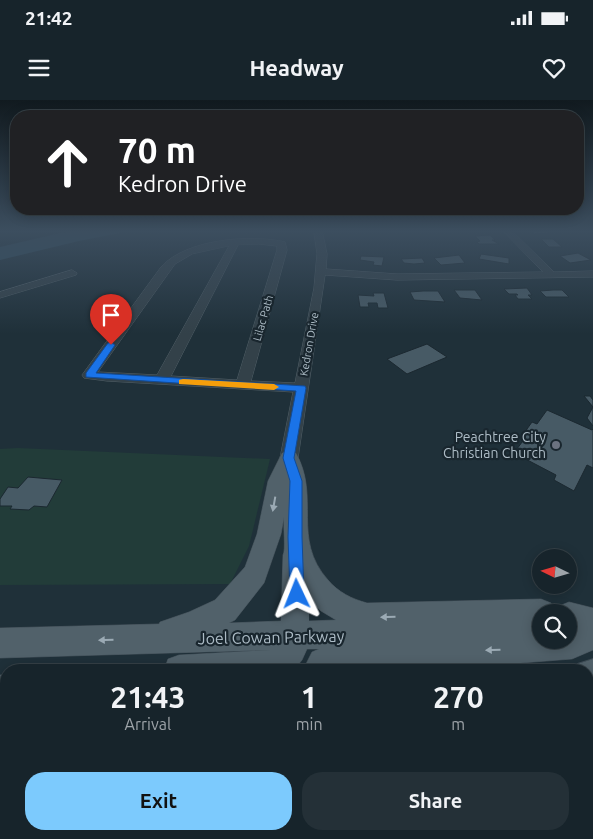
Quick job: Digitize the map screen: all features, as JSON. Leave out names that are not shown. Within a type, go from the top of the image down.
[{"type":"main road","points":[[277,664],[286,658],[292,650],[295,637],[297,594],[296,481],[289,458]]},
{"type":"main road","points":[[149,639],[191,626],[225,610],[255,574],[269,534],[279,481],[289,458]]},
{"type":"main road","points":[[296,546],[303,566],[316,588],[334,605],[354,615],[367,617],[532,613]]},
{"type":"main road","points":[[577,618],[593,622]]},
{"type":"main road","points":[[577,628],[593,628]]},
{"type":"main road","name":"Joel Cowan Parkway","points":[[0,643],[295,637],[532,629]]},
{"type":"main road","points":[[322,664],[344,652],[495,650],[572,644],[593,636]]},
{"type":"street","points":[[169,264],[90,375],[301,388]]},
{"type":"street","points":[[162,380],[223,264]]},
{"type":"street","name":"Lilac Path","points":[[243,385],[278,264]]},
{"type":"street","name":"Kedron Drive","points":[[289,458],[321,264]]},
{"type":"street","points":[[541,264],[551,274]]},
{"type":"street","points":[[0,303],[0,295],[72,273]]},
{"type":"street","points":[[320,275],[357,278],[367,276],[593,274]]},
{"type":"green space","points":[[18,448],[270,459],[249,546],[230,584],[0,585],[0,449]]},
{"type":"building","points":[[527,288],[532,295],[528,295],[532,299],[518,299],[515,295],[517,294],[509,294],[504,289]]},
{"type":"building","points":[[454,290],[475,290],[482,300],[460,298]]},
{"type":"building","points":[[562,290],[569,297],[546,297],[540,291]]},
{"type":"building","points":[[438,291],[445,302],[414,300],[410,292]]},
{"type":"building","points":[[373,293],[384,293],[388,308],[378,308],[377,303],[368,303],[369,307],[360,307],[358,295],[374,296]]},
{"type":"building","points":[[427,344],[447,357],[407,374],[387,359]]},
{"type":"building","points":[[584,396],[590,396],[593,400],[593,407]]},
{"type":"building","points":[[593,407],[593,426],[587,418]]},
{"type":"building","name":"Peachtree City Christian Church","points":[[547,410],[593,429],[593,468],[587,465],[574,491],[554,480],[556,475],[514,453],[525,438],[522,436],[532,422],[537,424]]},
{"type":"building","points":[[28,477],[62,480],[47,507],[34,506],[29,510],[10,509],[12,506],[0,506],[0,499],[8,487],[18,488]]},
{"type":"slow traffic","points":[[183,382],[274,387]]},
{"type":"place","name":"Peachtree City Christian Church","points":[[556,445]]},
{"type":"route","points":[[111,345],[90,375],[301,388],[289,458],[296,481],[297,594]]}]
